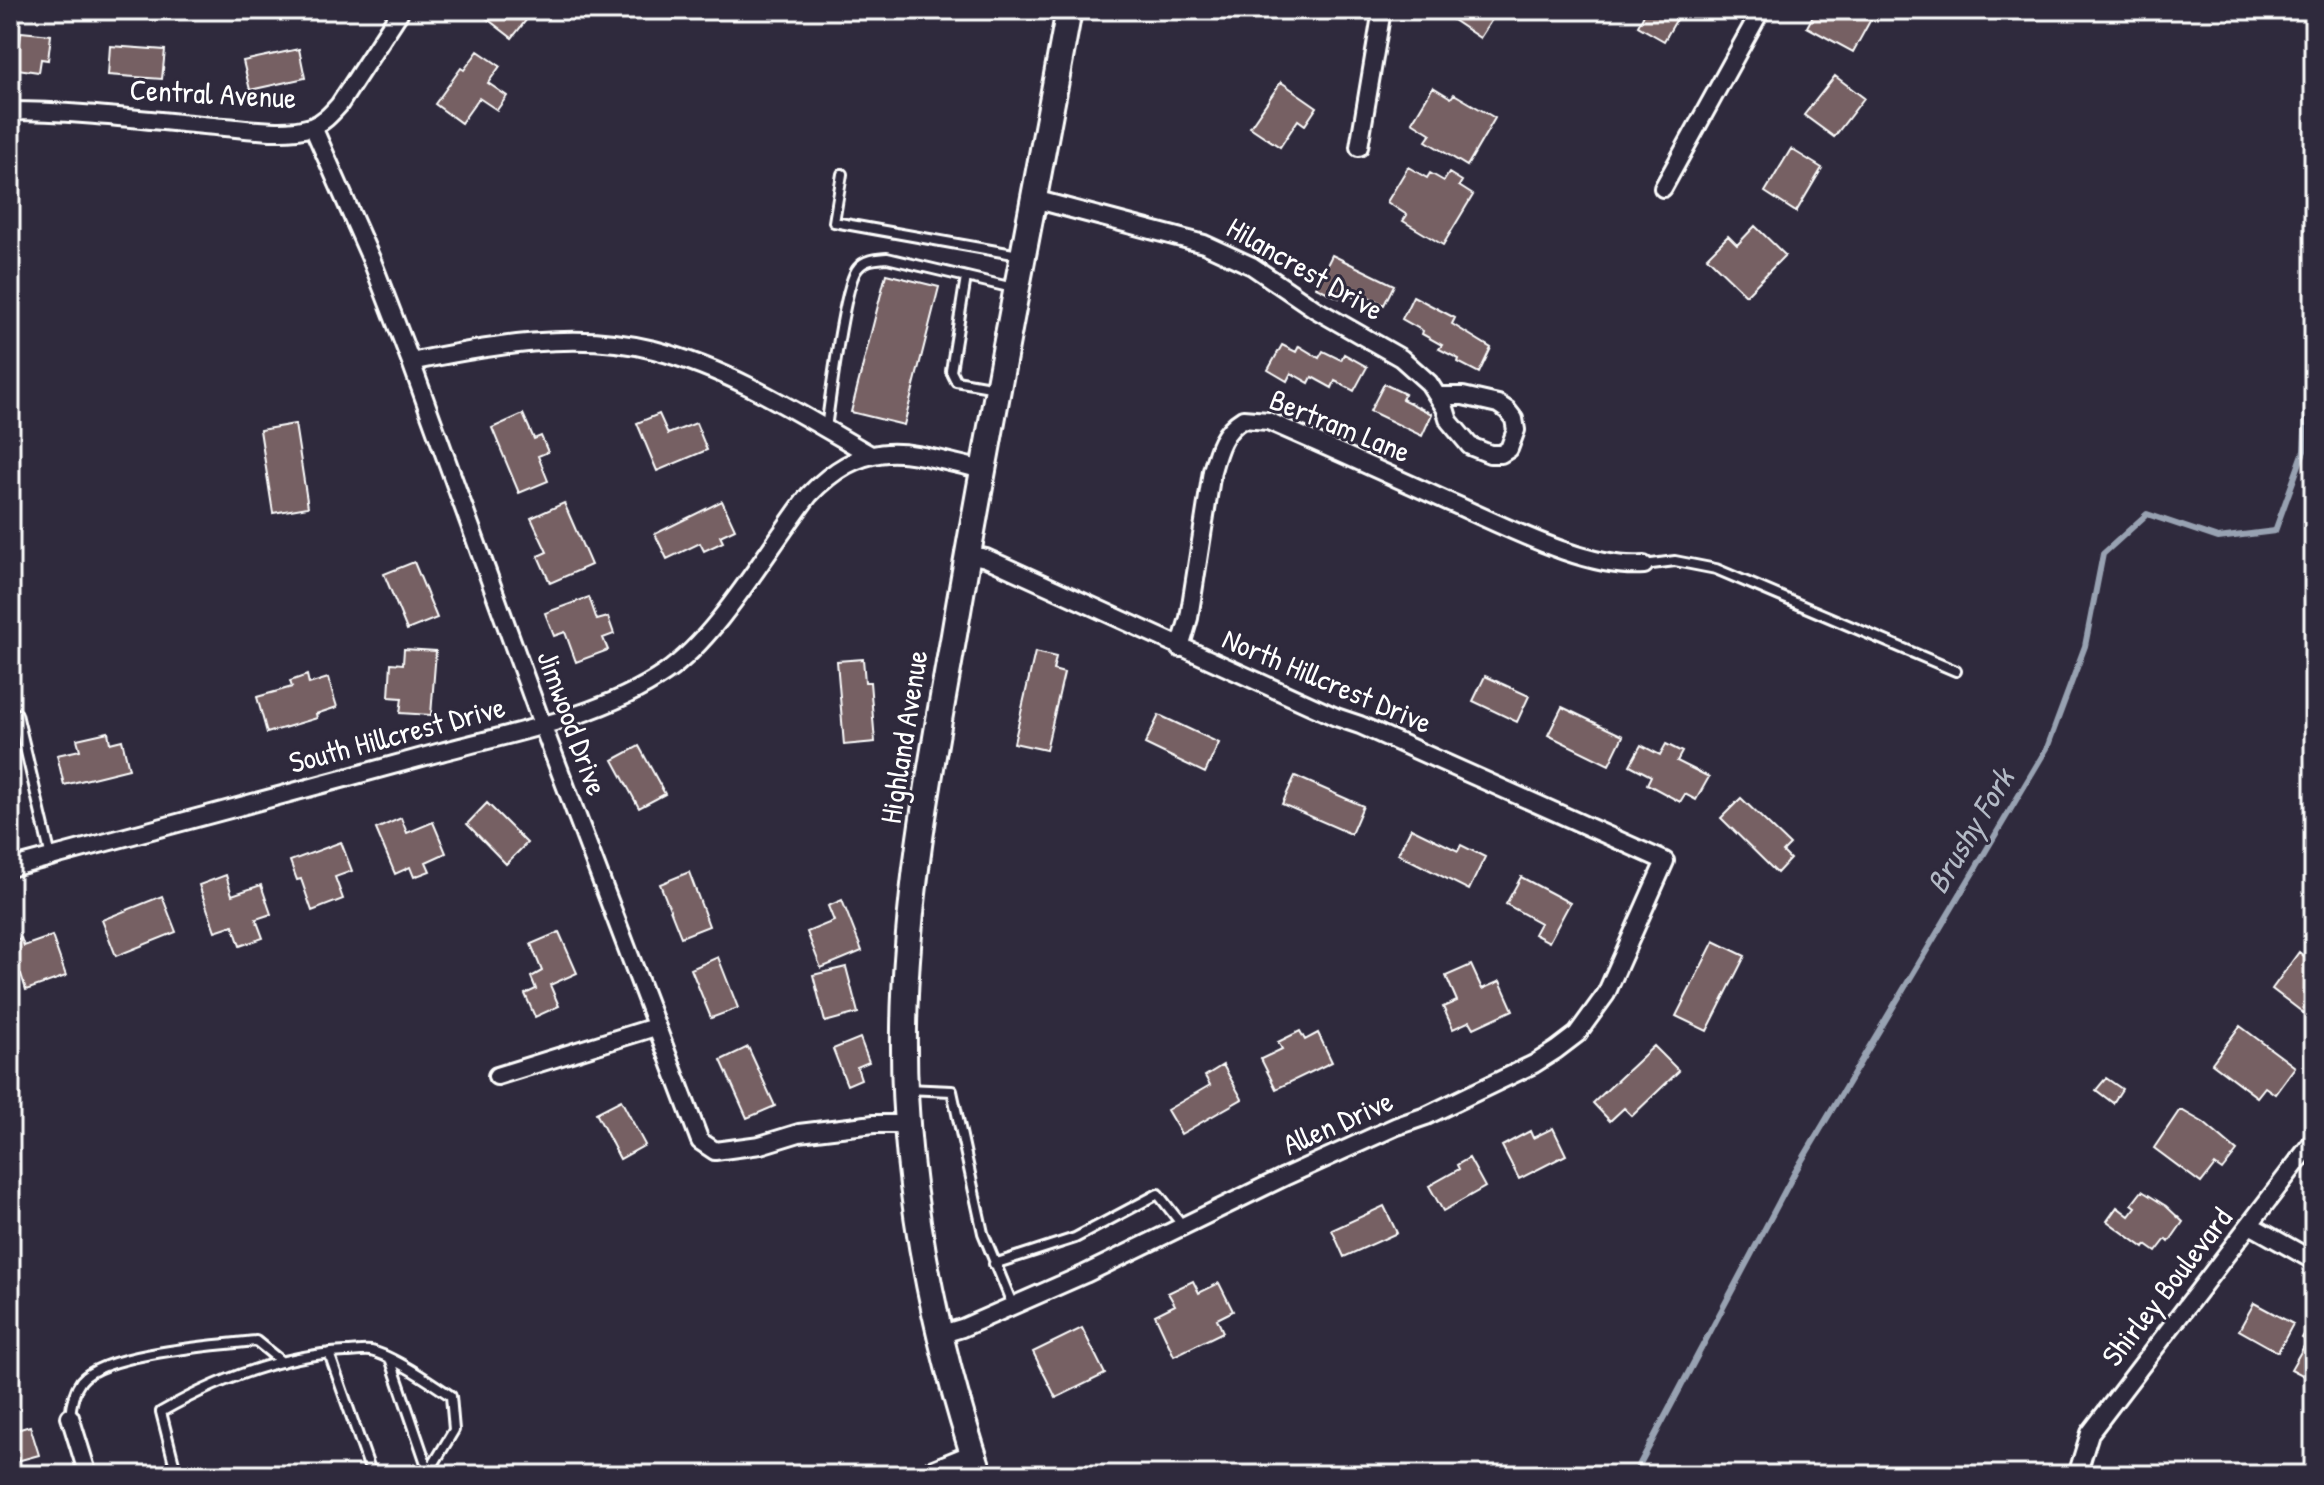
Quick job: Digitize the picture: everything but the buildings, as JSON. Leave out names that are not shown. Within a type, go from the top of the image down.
[{"type":"main road","name":"Highland Avenue","points":[[976,1464],[939,1335],[919,1235],[907,1124],[905,990],[915,870],[983,470],[1069,10]]},
{"type":"street","name":"Central Avenue","points":[[10,111],[97,114],[251,129],[295,130],[313,127],[339,105],[401,10]]},
{"type":"street","points":[[1359,147],[1382,10]]},
{"type":"street","points":[[1663,188],[1761,10]]},
{"type":"street","name":"Jimwood Drive","points":[[313,127],[372,261],[411,362],[542,724],[700,1141],[715,1151],[760,1145],[799,1133],[874,1124],[907,1124]]},
{"type":"street","name":"Hilancrest Drive","points":[[1034,199],[1221,250],[1252,266],[1315,309],[1401,358],[1429,383],[1449,421],[1470,446],[1490,454],[1501,454],[1509,449],[1516,430],[1514,419],[1507,410],[1498,404],[1463,396],[1438,396]]},
{"type":"street","points":[[411,362],[471,349],[529,342],[593,342],[652,349],[702,365],[752,387],[869,454]]},
{"type":"street","name":"Bertram Lane","points":[[1180,648],[1189,618],[1217,450],[1225,434],[1243,419],[1268,421],[1479,515],[1584,557],[1626,567],[1644,565]]},
{"type":"street","name":"South Hillcrest Drive","points":[[10,868],[542,724],[613,701],[667,672],[713,626],[809,495],[827,476],[847,463],[869,454],[891,451],[983,470]]},
{"type":"street","name":"North Hillcrest Drive","points":[[968,554],[986,558],[1180,648],[1665,861]]},
{"type":"street","name":"Allen Drive","points":[[939,1335],[1013,1306],[1368,1139],[1426,1116],[1534,1064],[1556,1050],[1577,1034],[1606,994],[1665,861]]},
{"type":"street","points":[[497,1076],[655,1027]]},
{"type":"street","name":"Shirley Boulevard","points":[[2077,1475],[2090,1433],[2314,1140]]},
{"type":"street","points":[[2250,1225],[2314,1261]]},
{"type":"street","points":[[70,1417],[88,1475]]},
{"type":"street","points":[[919,1475],[976,1464]]},
{"type":"lane","points":[[842,174],[834,222],[1024,256]]},
{"type":"lane","points":[[826,429],[847,297],[857,268],[871,259],[887,258],[1017,289]]},
{"type":"lane","points":[[966,277],[951,371],[956,381],[999,389]]},
{"type":"lane","points":[[1644,565],[1675,561],[1716,569],[1956,671]]},
{"type":"lane","points":[[17,714],[51,857]]},
{"type":"lane","points":[[906,1089],[952,1091],[983,1233],[1013,1306]]},
{"type":"lane","points":[[994,1264],[1075,1238],[1158,1194],[1183,1226]]},
{"type":"lane","points":[[70,1417],[72,1399],[82,1379],[113,1364],[162,1351],[256,1341],[282,1362]]},
{"type":"lane","points":[[177,1475],[161,1412],[197,1391],[282,1362],[329,1353],[371,1351],[418,1374],[451,1396],[454,1430],[428,1473]]},
{"type":"lane","points":[[329,1353],[372,1475]]},
{"type":"lane","points":[[391,1361],[428,1473]]},
{"type":"waterway","name":"Brushy Fork","points":[[1634,1475],[1795,1172],[2047,748],[2085,646],[2103,554],[2147,514],[2218,538],[2275,531],[2304,451],[2311,313],[2314,314]]}]
